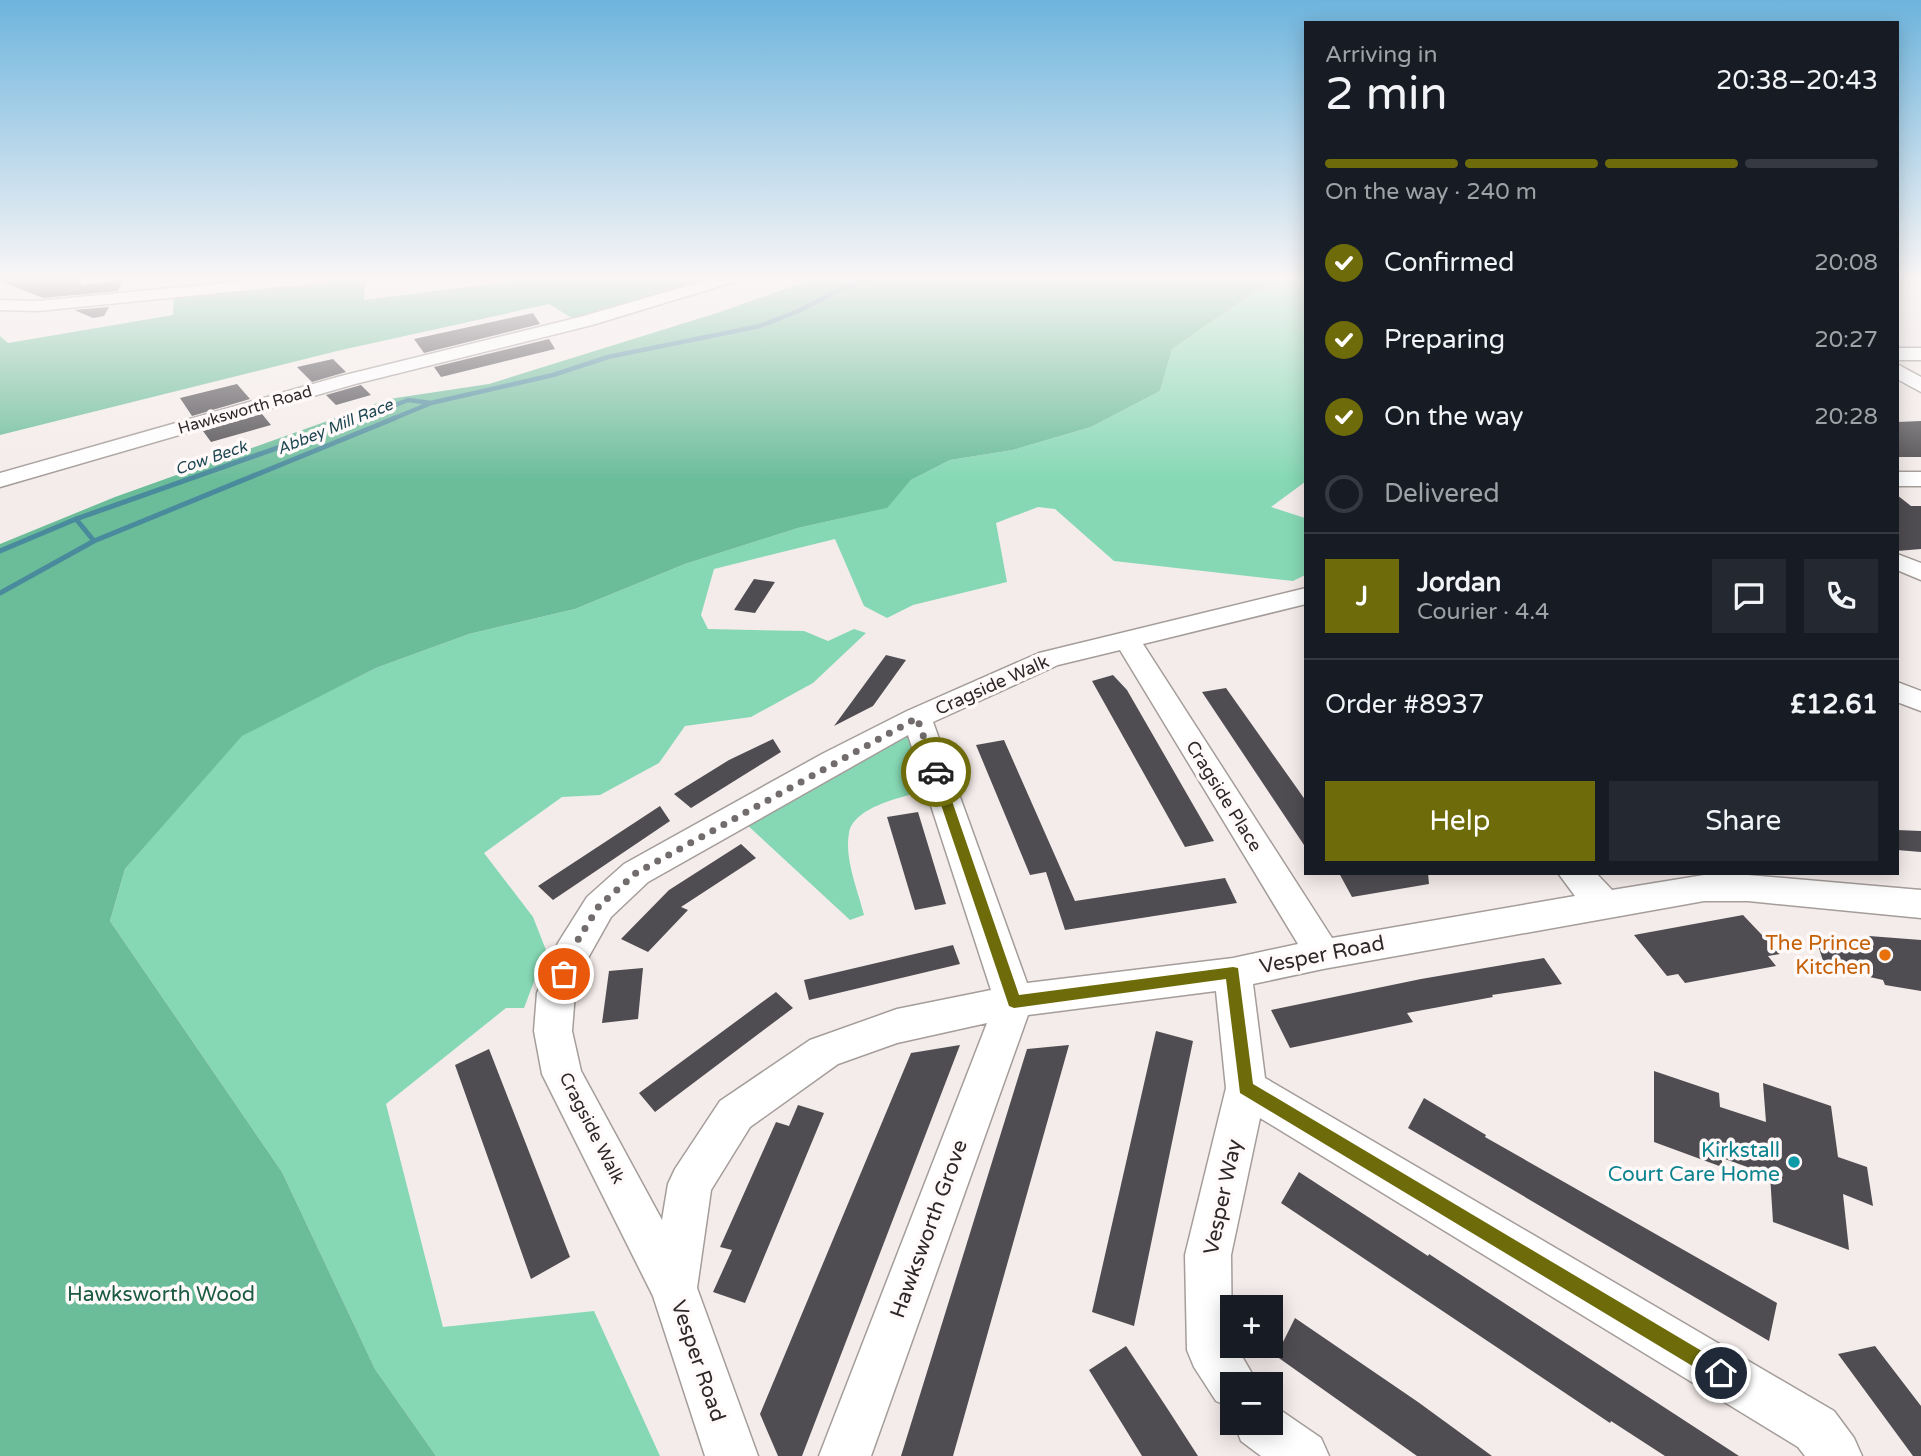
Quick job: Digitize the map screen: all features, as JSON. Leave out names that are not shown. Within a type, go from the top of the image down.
[{"type":"street","name":"Hawksworth Road","points":[[0,480],[348,380],[492,345]]},
{"type":"street","points":[[1899,354],[1921,354]]},
{"type":"street","points":[[1899,371],[1921,386]]},
{"type":"street","points":[[1899,480],[1921,479]]},
{"type":"street","points":[[1899,562],[1921,572]]},
{"type":"street","name":"Cragside Walk","points":[[674,1288],[562,1074],[553,1031],[556,993],[574,946],[599,906],[636,873],[917,718],[1049,659],[1304,596]]},
{"type":"street","name":"Cragside Place","points":[[1126,638],[1323,954]]},
{"type":"street","points":[[1899,692],[1921,702]]},
{"type":"street","points":[[917,718],[1014,1001]]},
{"type":"street","points":[[1577,875],[1603,904]]},
{"type":"street","name":"Vesper Road","points":[[733,1456],[726,1445],[674,1288],[690,1184],[735,1114],[824,1052],[897,1026],[1014,1001],[1233,973],[1323,954],[1704,888],[1748,888],[1921,904]]},
{"type":"street","name":"Vesper Way","points":[[1225,1372],[1211,1350],[1209,1255],[1246,1088],[1233,973]]},
{"type":"street","name":"Hawksworth Grove","points":[[845,1456],[1014,1001]]},
{"type":"street","points":[[1246,1088],[1816,1429],[1836,1456]]},
{"type":"street","points":[[1275,1435],[1303,1456]]},
{"type":"green space","points":[[0,345],[364,345],[337,351],[0,435]]},
{"type":"green space","name":"Hawksworth Wood","points":[[614,345],[1178,345],[1172,349],[1160,391],[1091,427],[1013,450],[950,460],[911,480],[887,508],[798,528],[685,564],[575,609],[469,634],[376,668],[242,736],[125,869],[110,921],[282,1172],[375,1369],[436,1456],[0,1456],[0,544],[115,497],[389,399],[489,384]]},
{"type":"green space","points":[[1178,345],[1304,345],[1304,483],[1271,507],[1304,518],[1304,576],[1293,581],[1114,561],[1055,509],[1038,507],[996,523],[1007,582],[913,605],[887,618],[864,606],[835,539],[714,569],[701,615],[708,629],[804,631],[828,641],[854,629],[866,633],[813,683],[751,717],[685,726],[659,763],[600,795],[562,797],[484,853],[533,917],[546,950],[524,1008],[506,1008],[386,1104],[443,1327],[594,1311],[660,1456],[436,1456],[375,1369],[282,1172],[110,921],[125,869],[241,736],[376,668],[469,634],[575,609],[685,564],[798,528],[886,508],[911,480],[950,460],[1013,450],[1091,427],[1160,391],[1172,349]]},
{"type":"green space","points":[[910,735],[934,789],[872,808],[853,823],[849,833],[848,853],[864,915],[850,920],[745,823]]},
{"type":"building","points":[[418,345],[456,345],[424,353]]},
{"type":"building","points":[[525,345],[553,345],[555,349],[441,377],[434,367]]},
{"type":"building","points":[[333,359],[346,372],[312,382],[297,367]]},
{"type":"building","points":[[237,384],[250,399],[192,416],[180,398]]},
{"type":"building","points":[[361,385],[371,395],[336,405],[326,395]]},
{"type":"building","points":[[262,414],[271,425],[211,442],[203,431]]},
{"type":"building","points":[[1921,421],[1921,457],[1899,457],[1899,422]]},
{"type":"building","points":[[1899,497],[1911,506],[1921,506],[1921,549],[1899,551]]},
{"type":"building","points":[[754,579],[775,582],[755,613],[734,610]]},
{"type":"building","points":[[886,655],[906,660],[873,706],[834,726]]},
{"type":"building","points":[[1113,675],[1127,690],[1214,841],[1185,847],[1092,681]]},
{"type":"building","points":[[1226,688],[1304,798],[1304,845],[1202,692]]},
{"type":"building","points":[[773,739],[781,752],[691,808],[674,794],[729,760]]},
{"type":"building","points":[[1004,740],[1075,901],[1225,878],[1237,903],[1065,930],[1046,872],[1030,875],[976,745]]},
{"type":"building","points":[[660,806],[670,821],[553,900],[538,886]]},
{"type":"building","points":[[918,812],[946,904],[915,910],[887,817]]},
{"type":"building","points":[[1899,830],[1921,831],[1921,852],[1899,850]]},
{"type":"building","points":[[741,844],[756,858],[681,907],[688,910],[648,952],[621,939],[669,890]]},
{"type":"building","points":[[1340,875],[1428,875],[1429,884],[1352,897]]},
{"type":"building","points":[[1743,915],[1780,954],[1768,956],[1776,966],[1685,983],[1678,974],[1667,976],[1634,935]]},
{"type":"building","points":[[1815,936],[1873,948],[1869,936],[1921,940],[1921,991],[1885,985],[1883,980],[1825,967]]},
{"type":"building","points":[[953,945],[960,964],[809,1000],[804,980]]},
{"type":"building","points":[[1544,958],[1562,984],[1407,1013],[1413,1022],[1290,1048],[1271,1010],[1421,979]]},
{"type":"building","points":[[643,968],[638,1019],[602,1023],[609,971]]},
{"type":"building","points":[[776,992],[793,1008],[655,1112],[639,1093]]},
{"type":"building","points":[[1156,1031],[1193,1041],[1134,1326],[1092,1312]]},
{"type":"building","points":[[960,1045],[802,1456],[778,1456],[760,1414],[911,1053]]},
{"type":"building","points":[[1069,1045],[953,1456],[901,1456],[1027,1049]]},
{"type":"building","points":[[489,1049],[570,1257],[531,1279],[455,1065]]},
{"type":"building","name":"Kirkstall Court Care Home","points":[[1654,1071],[1719,1093],[1720,1107],[1766,1122],[1763,1083],[1831,1106],[1838,1157],[1867,1167],[1873,1206],[1843,1194],[1849,1250],[1773,1222],[1770,1175],[1722,1158],[1722,1167],[1654,1142]]},
{"type":"building","points":[[1424,1098],[1486,1135],[1485,1137],[1777,1303],[1769,1341],[1408,1128]]},
{"type":"building","points":[[798,1105],[824,1113],[745,1303],[713,1292],[732,1250],[720,1247],[776,1122],[789,1126]]},
{"type":"building","points":[[1299,1172],[1739,1456],[1665,1456],[1611,1421],[1610,1423],[1281,1203]]},
{"type":"building","points":[[1295,1318],[1492,1456],[1417,1456],[1279,1358],[1283,1358],[1283,1342]]},
{"type":"building","points":[[1126,1346],[1198,1456],[1142,1456],[1089,1370]]},
{"type":"building","points":[[1875,1346],[1921,1406],[1921,1456],[1913,1456],[1838,1354]]},
{"type":"waterway","points":[[431,403],[553,375],[608,357],[667,345]]},
{"type":"waterway","name":"Cow Beck","points":[[358,420],[408,400],[431,403]]},
{"type":"waterway","name":"Abbey Mill Race","points":[[390,420],[431,403]]},
{"type":"waterway","name":"Cow Beck","points":[[76,519],[362,418]]},
{"type":"waterway","name":"Abbey Mill Race","points":[[94,541],[395,418]]},
{"type":"waterway","name":"Cow Beck","points":[[0,551],[76,519]]},
{"type":"waterway","name":"Abbey Mill Race","points":[[76,519],[94,541]]},
{"type":"waterway","name":"Abbey Mill Race","points":[[0,593],[94,541]]},
{"type":"way so far","points":[[564,974],[574,946],[599,906],[636,873],[833,762],[917,718],[936,772]]},
{"type":"place","name":"The Prince Kitchen","points":[[1885,955]]},
{"type":"place","name":"Kirkstall Court Care Home","points":[[1794,1162]]},
{"type":"route","points":[[936,772],[1014,1001],[1233,973],[1246,1088],[1721,1373]]}]
